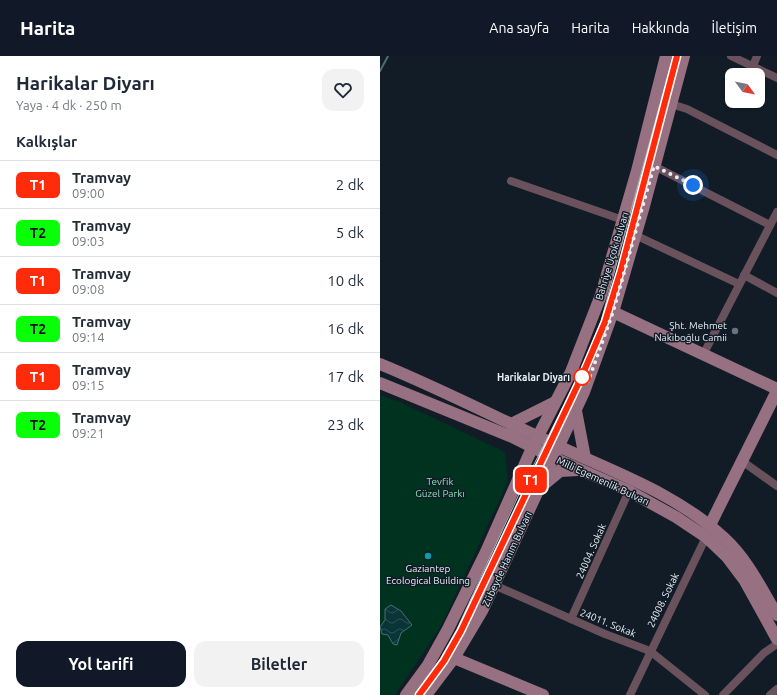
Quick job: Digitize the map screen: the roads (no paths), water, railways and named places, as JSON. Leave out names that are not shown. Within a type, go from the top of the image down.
[{"type":"main road","name":"Bahriye Üçok Bulvarı","points":[[532,448],[571,372],[601,295],[623,220],[666,56]]},
{"type":"main road","name":"Bahriye Üçok Bulvarı","points":[[554,458],[576,411],[613,312],[684,56]]},
{"type":"main road","points":[[613,312],[777,390],[708,531]]},
{"type":"main road","name":"Milli Egemenlik Bulvarı","points":[[380,364],[422,382],[560,447],[638,481],[690,511],[708,531],[745,581],[777,639]]},
{"type":"main road","name":"Milli Egemenlik Bulvarı","points":[[380,383],[512,437],[554,458],[629,490],[676,517],[725,539],[754,575],[777,614]]},
{"type":"main road","points":[[511,424],[555,402]]},
{"type":"main road","points":[[576,411],[585,458]]},
{"type":"main road","points":[[512,437],[526,463]]},
{"type":"main road","points":[[406,695],[428,665],[448,630],[486,552],[532,448]]},
{"type":"main road","name":"Zübeyde Hanım Bulvarı","points":[[426,695],[454,658],[482,611],[554,458]]},
{"type":"main road","points":[[541,487],[560,471],[580,469]]},
{"type":"main road","points":[[454,658],[543,695]]},
{"type":"street","points":[[730,56],[777,78]]},
{"type":"street","points":[[752,66],[757,56]]},
{"type":"street","points":[[671,104],[687,109],[777,155]]},
{"type":"street","points":[[654,166],[770,225]]},
{"type":"street","points":[[511,181],[623,220]]},
{"type":"street","points":[[703,355],[777,212]]},
{"type":"street","points":[[635,235],[739,284]]},
{"type":"street","points":[[744,275],[777,293]]},
{"type":"street","points":[[742,461],[777,486]]},
{"type":"street","name":"24004. Sokak","points":[[571,619],[629,490]]},
{"type":"street","name":"24008. Sokak","points":[[630,695],[650,650],[708,531]]},
{"type":"street","name":"24011. Sokak","points":[[494,585],[571,619],[650,650],[705,695]]},
{"type":"street","points":[[723,695],[764,653],[777,644]]},
{"type":"street","points":[[770,695],[777,689]]},
{"type":"water","points":[[391,605],[401,611],[412,625],[401,633],[397,645],[393,644],[388,635],[382,634],[380,627],[385,620],[385,609]]},
{"type":"waterway","points":[[380,71],[388,56]]},
{"type":"tram line","points":[[414,695],[440,659],[457,629],[520,492],[579,375],[601,321],[673,56]]},
{"type":"tram line","name":"T1","points":[[419,695],[444,661],[461,631],[506,533],[582,376],[605,322],[617,285],[677,56]]},
{"type":"place","name":"Şht. Mehmet Nakıboğlu Camii","points":[[735,331]]},
{"type":"place","name":"Harikalar Diyarı","points":[[582,377]]},
{"type":"place","name":"Gaziantep Ecological Building","points":[[428,556]]},
{"type":"park label","name":"Tevfik Güzel Parkı","points":[[440,486]]}]
